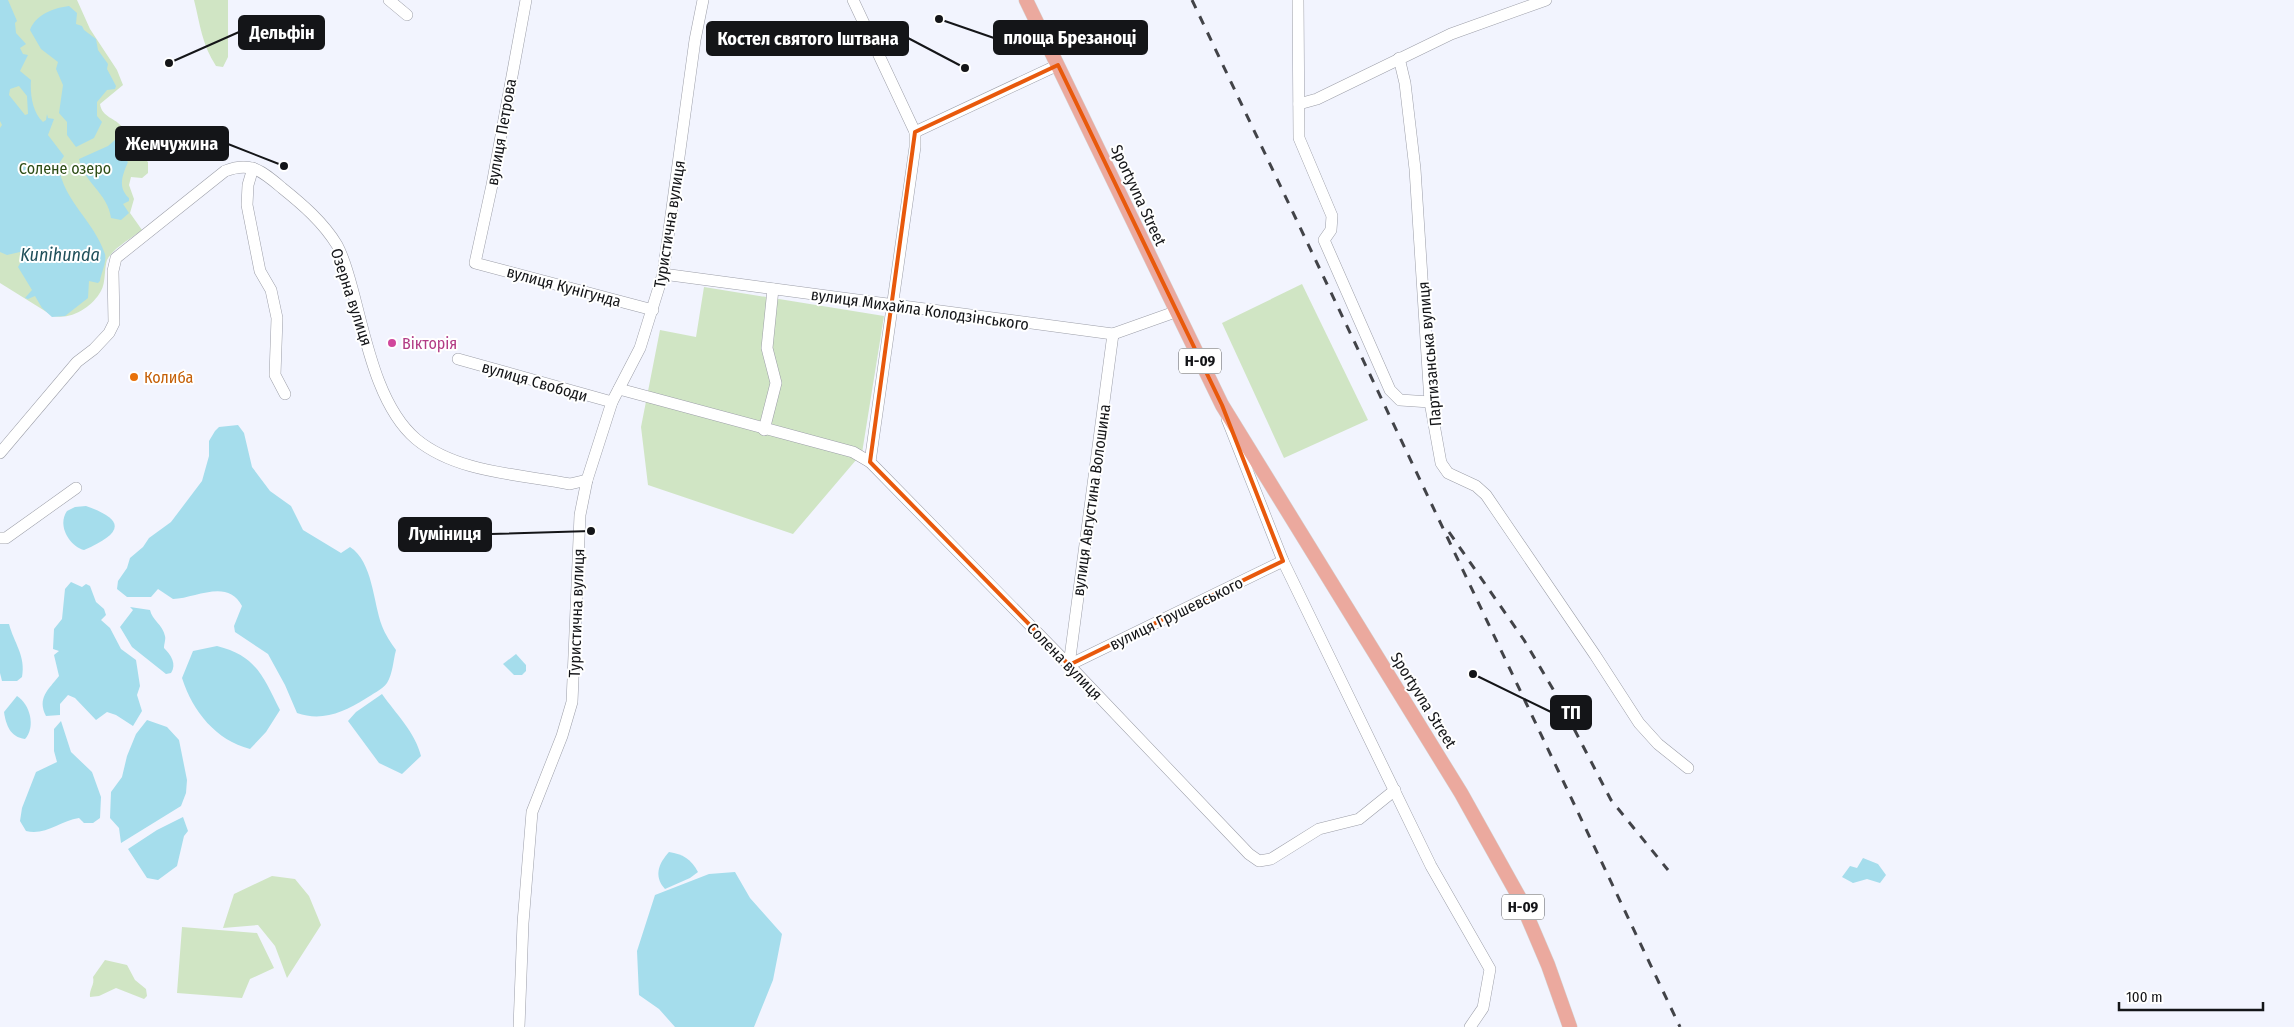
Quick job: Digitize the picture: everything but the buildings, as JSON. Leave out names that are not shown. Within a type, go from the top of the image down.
[{"type":"main road","name":"Sportyvna Street","points":[[1026,0],[1175,312],[1222,405],[1461,793],[1519,897],[1548,966],[1570,1027]]},
{"type":"street","points":[[389,0],[407,15]]},
{"type":"street","name":"вулиця Петрова","points":[[475,263],[492,185],[526,0]]},
{"type":"street","name":"Туристична вулиця","points":[[519,1027],[523,923],[532,812],[562,736],[572,702],[580,515],[586,480],[612,402],[640,348],[654,310],[662,274],[695,40],[703,0]]},
{"type":"street","points":[[853,0],[915,132],[915,147],[870,462]]},
{"type":"street","points":[[1298,0],[1299,138],[1332,216],[1332,230],[1324,240],[1390,390],[1400,400],[1430,402]]},
{"type":"street","points":[[1299,104],[1317,99],[1398,58],[1451,34],[1546,0]]},
{"type":"street","name":"Партизанська вулиця","points":[[1398,58],[1405,83],[1415,168],[1430,402],[1441,463],[1448,473],[1476,486],[1486,495],[1600,662],[1639,723],[1658,744],[1688,768]]},
{"type":"street","points":[[915,132],[1058,65]]},
{"type":"street","points":[[0,452],[77,362],[94,349],[109,333],[114,323],[112,271],[116,258],[225,171],[240,165],[253,168],[248,185],[248,205],[260,271],[271,290],[277,318],[275,375],[285,394]]},
{"type":"street","name":"Озерна вулиця","points":[[253,168],[272,180],[302,204],[321,223],[337,245],[344,262],[374,368],[399,421],[416,438],[439,455],[466,465],[570,484],[586,480]]},
{"type":"street","name":"вулиця Кунігунда","points":[[475,263],[654,310]]},
{"type":"street","name":"вулиця Михайла Колодзінського","points":[[662,274],[1113,334],[1175,312]]},
{"type":"street","points":[[764,430],[776,383],[767,348],[773,289]]},
{"type":"street","name":"вулиця Августина Волошина","points":[[1069,665],[1113,334]]},
{"type":"street","name":"вулиця Свободи","points":[[458,359],[612,402]]},
{"type":"street","name":"Солена вулиця","points":[[619,389],[764,430],[853,452],[870,462],[1069,665],[1249,854],[1259,861],[1271,859],[1319,829],[1359,819],[1395,790]]},
{"type":"street","name":"Sportyvna Street","points":[[1222,405],[1236,448],[1283,561],[1431,866],[1490,968],[1483,1008],[1470,1027]]},
{"type":"street","points":[[0,538],[6,538],[76,488]]},
{"type":"street","name":"вулиця Грушевського","points":[[1069,665],[1283,561]]},
{"type":"highlighted area","points":[[1058,65],[1222,405],[1283,561],[1069,665],[870,462],[915,132]]},
{"type":"green space","name":"Солене озеро","points":[[0,0],[77,0],[90,29],[117,70],[123,85],[100,104],[101,109],[106,115],[120,124],[131,145],[148,162],[148,173],[142,178],[131,177],[129,185],[134,199],[130,213],[142,230],[118,247],[107,260],[103,287],[97,297],[81,311],[67,316],[53,316],[0,283]]},
{"type":"green space","points":[[194,0],[228,0],[228,57],[223,67],[216,66],[211,58],[202,34]]},
{"type":"green space","points":[[1302,284],[1368,420],[1284,458],[1222,323]]},
{"type":"green space","points":[[704,287],[884,316],[862,453],[793,534],[648,485],[641,427],[660,330],[696,337]]},
{"type":"green space","points":[[272,876],[295,879],[309,896],[321,925],[287,978],[275,946],[258,925],[223,928],[234,894]]},
{"type":"green space","points":[[182,927],[257,933],[274,968],[250,979],[242,998],[177,993]]},
{"type":"green space","points":[[105,960],[127,965],[135,980],[146,989],[147,996],[144,999],[116,988],[99,996],[90,997],[93,977]]},
{"type":"water","name":"Kunihunda","points":[[0,0],[8,0],[17,21],[15,23],[16,33],[26,44],[20,48],[23,54],[28,55],[20,71],[31,80],[31,91],[36,113],[43,122],[46,120],[47,114],[48,118],[54,119],[48,135],[64,156],[58,165],[62,179],[73,201],[94,231],[105,254],[105,264],[100,281],[98,283],[89,281],[88,298],[65,316],[52,317],[42,308],[35,296],[28,299],[25,298],[32,290],[18,267],[21,262],[20,252],[7,255],[0,252],[0,128],[2,125],[0,121]],"holes":[[[19,86],[27,96],[28,114],[25,115],[9,95],[10,89]]]},
{"type":"water","points":[[69,6],[77,13],[76,24],[82,26],[84,30],[96,39],[98,50],[108,64],[107,69],[116,86],[115,89],[107,90],[97,102],[97,116],[102,122],[94,138],[76,147],[67,135],[67,122],[59,113],[63,85],[56,69],[58,62],[41,49],[30,30],[41,16],[57,8]]},
{"type":"water","points":[[115,140],[119,146],[119,155],[128,162],[122,185],[125,194],[129,198],[129,201],[123,204],[129,213],[121,220],[111,218],[105,201],[85,174],[79,159],[108,146]]},
{"type":"water","points":[[238,425],[244,433],[252,467],[270,491],[291,506],[303,530],[341,553],[350,547],[358,554],[368,572],[382,626],[396,650],[391,675],[387,683],[377,692],[341,712],[324,716],[306,716],[297,713],[285,685],[268,654],[235,632],[234,626],[242,606],[229,593],[220,591],[173,599],[158,589],[151,597],[127,597],[117,589],[118,581],[127,568],[130,558],[143,547],[149,538],[171,522],[202,481],[209,456],[209,441],[215,431],[219,427]]},
{"type":"water","points":[[86,506],[109,517],[114,522],[115,528],[106,538],[84,550],[69,540],[63,522],[67,511],[75,507]]},
{"type":"water","points":[[71,582],[82,587],[86,584],[90,586],[96,602],[104,609],[106,615],[101,620],[110,628],[121,649],[136,660],[140,686],[137,695],[142,711],[133,726],[116,715],[107,712],[96,720],[75,698],[68,695],[60,704],[60,715],[46,716],[43,699],[59,676],[54,655],[59,651],[53,649],[54,629],[62,619],[65,589]]},
{"type":"water","points":[[130,607],[150,610],[164,632],[164,648],[173,663],[171,673],[166,674],[132,647],[120,627],[133,610]]},
{"type":"water","points":[[0,624],[9,624],[21,656],[22,677],[17,681],[2,681],[0,673]]},
{"type":"water","points":[[217,646],[241,656],[257,669],[269,687],[280,710],[266,732],[250,749],[227,739],[207,723],[192,702],[182,678],[193,651]]},
{"type":"water","points":[[516,654],[526,665],[526,671],[522,675],[514,675],[503,664]]},
{"type":"water","points":[[382,694],[410,731],[421,756],[402,774],[379,763],[348,721],[356,712]]},
{"type":"water","points":[[17,696],[25,704],[30,716],[30,728],[25,739],[12,733],[4,712]]},
{"type":"water","points":[[147,720],[167,727],[179,740],[187,780],[186,793],[181,806],[121,843],[119,828],[110,818],[111,792],[122,777],[127,756],[136,734]]},
{"type":"water","points":[[61,721],[71,752],[92,772],[101,797],[100,818],[93,823],[84,823],[79,818],[46,830],[26,831],[20,821],[22,808],[36,772],[57,762],[54,751],[54,729]]},
{"type":"water","points":[[183,817],[188,831],[184,836],[177,866],[158,880],[147,878],[128,849],[157,830]]},
{"type":"water","points":[[669,852],[686,858],[698,872],[690,878],[665,889],[661,884],[658,874],[662,861]]},
{"type":"water","points":[[1863,858],[1878,864],[1886,875],[1880,883],[1867,879],[1853,883],[1842,877],[1850,866],[1857,868]]},
{"type":"water","points":[[735,872],[750,898],[782,934],[773,980],[754,1027],[675,1027],[659,1009],[639,995],[637,951],[655,895],[709,874]]},
{"type":"railway","points":[[1192,0],[1680,1027]]},
{"type":"railway","points":[[1449,532],[1524,640],[1557,696],[1611,800],[1668,870]]},
{"type":"place","name":"площа Брезаноці","points":[[939,19]]},
{"type":"place","name":"Дельфін","points":[[169,63]]},
{"type":"place","name":"Костел святого Іштвана","points":[[965,68]]},
{"type":"place","name":"Жемчужина","points":[[284,166]]},
{"type":"place","name":"Вікторія","points":[[392,343]]},
{"type":"place","name":"Колиба","points":[[134,377]]},
{"type":"place","name":"Луміниця","points":[[591,531]]},
{"type":"place","name":"ТП","points":[[1473,674]]}]
